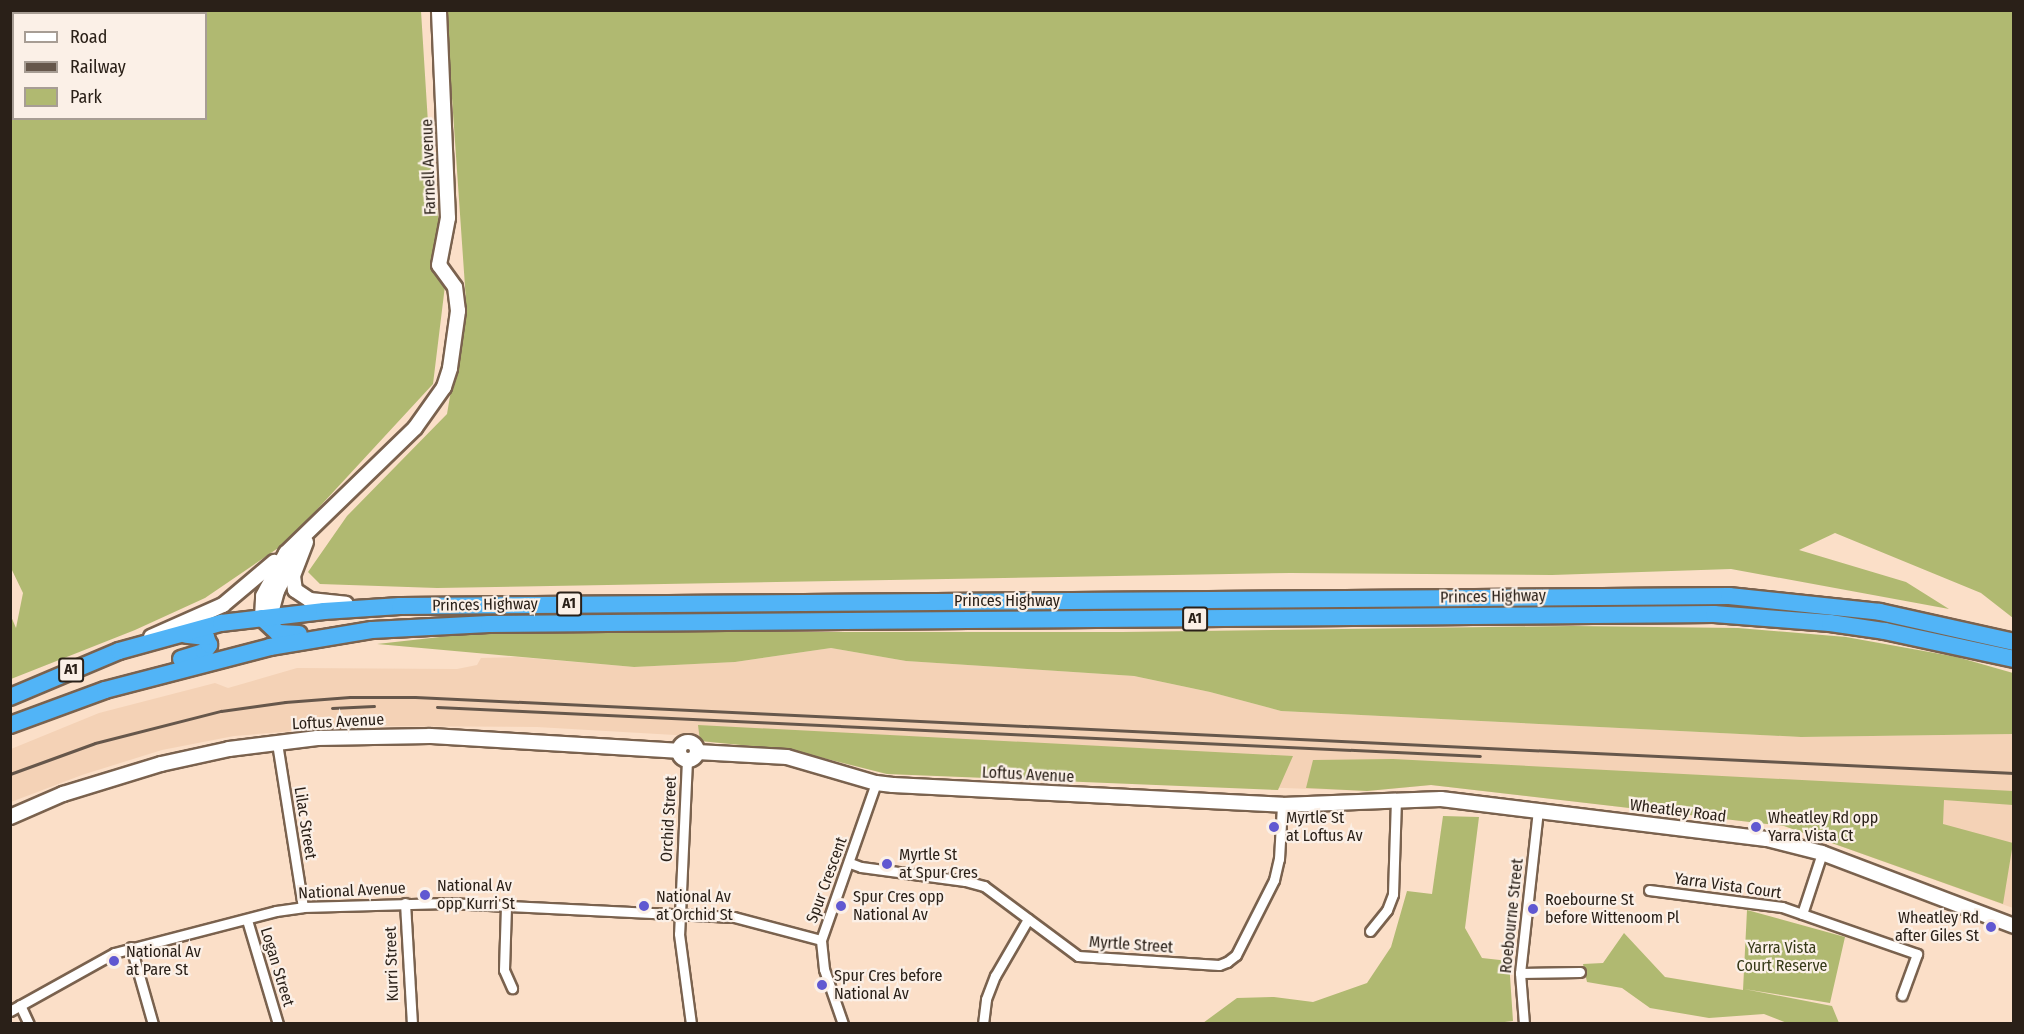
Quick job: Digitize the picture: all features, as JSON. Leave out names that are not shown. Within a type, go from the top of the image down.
[{"type":"highway","name":"Princes Highway","points":[[10,697],[89,662],[134,646],[221,623],[400,606],[1729,596],[1880,612],[2013,642]]},
{"type":"highway","name":"Princes Highway","points":[[10,725],[105,690],[270,647],[372,630],[489,624],[1714,614],[1830,622],[1885,631],[2013,659]]},
{"type":"highway","points":[[228,657],[250,645],[266,620],[275,632],[285,635],[372,630]]},
{"type":"highway","points":[[105,690],[142,672],[204,652],[209,647],[208,640],[204,636],[177,634]]},
{"type":"street","name":"Farnell Avenue","points":[[266,620],[300,543],[415,428],[444,387],[450,368],[458,311],[455,287],[439,266],[448,218],[439,10]]},
{"type":"street","points":[[300,543],[292,578],[294,588],[301,596],[320,602],[400,606]]},
{"type":"street","points":[[134,646],[224,605],[300,543]]},
{"type":"street","name":"Loftus Avenue","points":[[10,817],[63,794],[130,772],[192,757],[277,743],[353,737],[430,736],[688,754],[788,757],[876,783],[1282,805],[1360,803]]},
{"type":"street","name":"Lilac Street","points":[[277,743],[303,907]]},
{"type":"street","name":"Orchid Street","points":[[688,754],[679,934],[691,1023]]},
{"type":"street","name":"Spur Crescent","points":[[843,1023],[824,969],[821,940],[850,863],[876,783]]},
{"type":"street","name":"Wheatley Road","points":[[1360,803],[1441,799],[1767,839],[1822,853],[2013,926]]},
{"type":"street","points":[[1370,931],[1387,910],[1393,894],[1396,801]]},
{"type":"street","name":"Myrtle Street","points":[[850,863],[867,868],[974,882],[994,892],[1078,956],[1215,966],[1227,962],[1236,955],[1278,869],[1282,805]]},
{"type":"street","name":"Roebourne Street","points":[[1524,1023],[1520,973],[1538,811]]},
{"type":"street","name":"Yarra Vista Court","points":[[1802,914],[1822,853]]},
{"type":"street","name":"Yarra Vista Court","points":[[1649,890],[1766,904],[1802,914],[1886,946],[1917,954],[1902,995]]},
{"type":"street","name":"National Avenue","points":[[10,1011],[114,953],[276,911],[303,907],[405,903],[747,919],[821,940]]},
{"type":"street","name":"Kurri Street","points":[[405,903],[412,1023]]},
{"type":"street","points":[[506,906],[504,970],[512,988]]},
{"type":"street","points":[[983,1023],[986,999],[994,976],[1028,919]]},
{"type":"street","name":"Logan Street","points":[[247,920],[278,1023]]},
{"type":"street","points":[[131,947],[153,1023]]},
{"type":"street","points":[[1520,973],[1580,972]]},
{"type":"street","points":[[20,1005],[29,1023]]},
{"type":"shaded area","points":[[831,648],[906,661],[1134,676],[1210,692],[1281,711],[1801,737],[2013,734],[2013,908],[1784,826],[1431,785],[1367,791],[887,774],[791,750],[700,741],[675,735],[537,727],[357,726],[234,736],[162,750],[82,775],[11,802],[11,749],[99,713],[215,683],[228,688],[297,668],[457,669],[477,665],[481,658],[517,657],[634,667],[735,662]]},
{"type":"green space","points":[[11,11],[421,11],[432,187],[448,261],[433,384],[287,542],[205,598],[135,630],[11,679],[10,614],[16,628],[23,593],[10,566]]},
{"type":"green space","points":[[446,11],[2013,11],[2013,618],[1981,593],[1835,533],[1799,550],[1906,582],[1949,609],[1731,569],[1552,575],[1290,573],[437,588],[320,584],[308,572],[347,516],[447,414],[466,301]]},
{"type":"green space","points":[[1572,626],[1738,628],[1846,637],[1957,657],[2013,673],[2013,734],[1801,737],[1281,711],[1210,692],[1134,676],[906,661],[831,648],[735,662],[634,667],[377,644],[485,632],[1122,632]]},
{"type":"green space","points":[[698,725],[1293,756],[1278,790],[887,774],[791,750],[700,741]]},
{"type":"green space","points":[[1393,759],[2013,791],[2013,805],[1944,800],[1943,824],[2013,843],[2003,904],[1784,826],[1431,785],[1367,791],[1306,788],[1313,760]]},
{"type":"green space","points":[[1443,816],[1479,817],[1465,928],[1482,958],[1509,961],[1513,1021],[1488,1024],[1203,1023],[1237,998],[1274,997],[1313,1002],[1367,983],[1391,947],[1407,891],[1432,894]]},
{"type":"green space","name":"Yarra Vista Court Reserve","points":[[1747,910],[1845,937],[1830,1003],[1744,989],[1832,1006],[1839,1023],[1787,1023],[1764,1014],[1709,1018],[1650,1008],[1622,988],[1587,982],[1583,964],[1603,963],[1624,933],[1665,977],[1743,990]]},
{"type":"railway","points":[[10,774],[95,743],[221,711],[285,702],[350,697],[415,697],[2014,773]]},
{"type":"railway","points":[[332,708],[374,706]]},
{"type":"railway","points":[[437,707],[1480,756]]},
{"type":"place","name":"Myrtle St at Loftus Av","points":[[1274,827]]},
{"type":"place","name":"Wheatley Rd opp Yarra Vista Ct","points":[[1756,827]]},
{"type":"place","name":"Myrtle St at Spur Cres","points":[[887,864]]},
{"type":"place","name":"National Av opp Kurri St","points":[[425,895]]},
{"type":"place","name":"National Av at Orchid St","points":[[644,906]]},
{"type":"place","name":"Spur Cres opp National Av","points":[[841,906]]},
{"type":"place","name":"Roebourne St before Wittenoom Pl","points":[[1533,909]]},
{"type":"place","name":"Wheatley Rd after Giles St","points":[[1991,927]]},
{"type":"place","name":"National Av at Pare St","points":[[114,961]]},
{"type":"place","name":"Spur Cres before National Av","points":[[822,985]]}]
